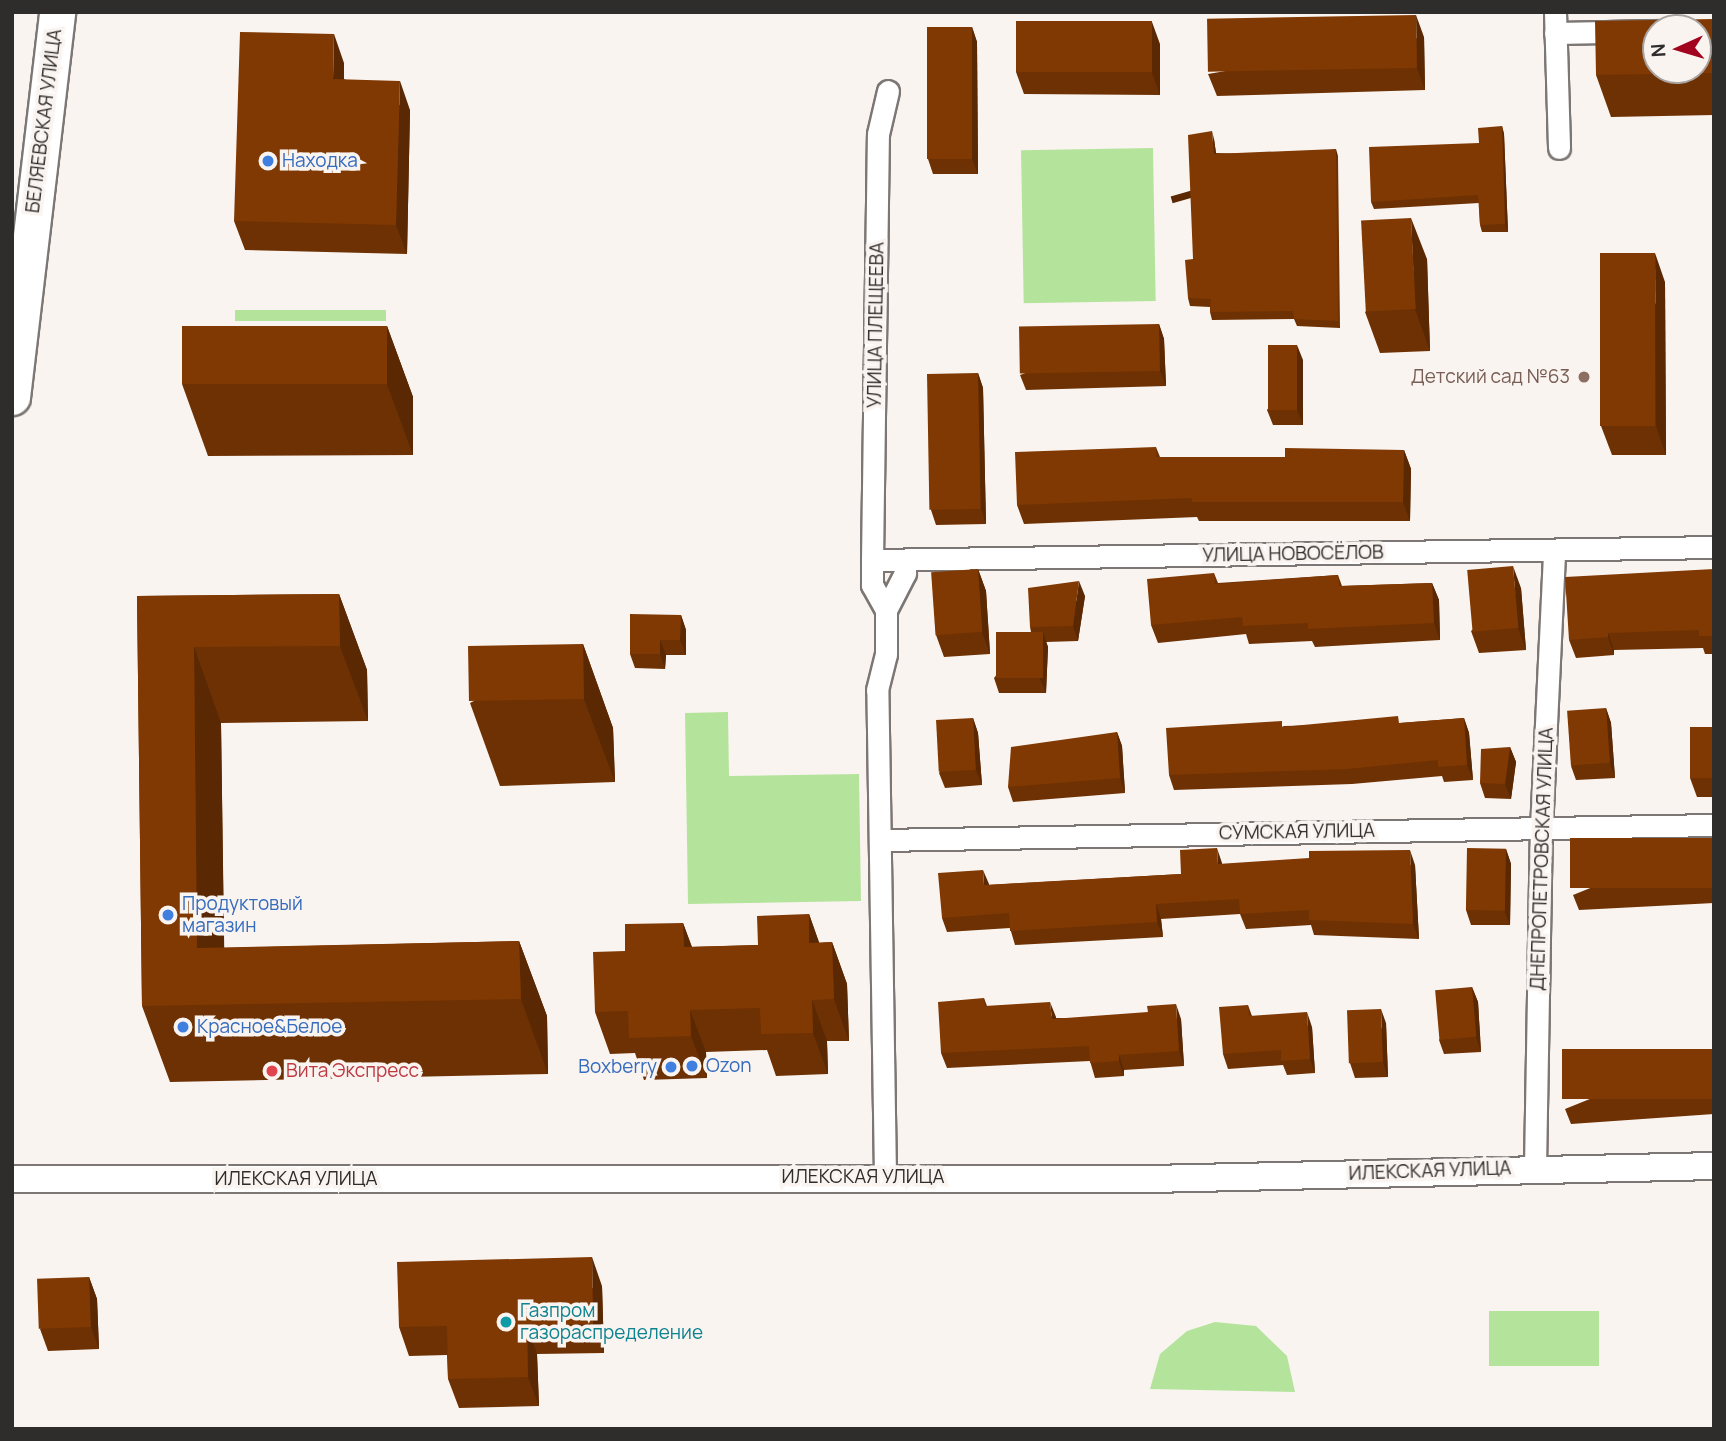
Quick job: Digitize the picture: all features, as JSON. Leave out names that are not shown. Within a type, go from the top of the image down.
[{"type":"main road","name":"БЕЛЯЕВСКАЯ УЛИЦА","points":[[12,397],[57,12]]},
{"type":"street","points":[[1559,148],[1555,23],[1642,30]]},
{"type":"street","name":"УЛИЦА ПЛЕЩЕЕВА","points":[[886,610],[872,585],[872,561],[878,134],[888,91]]},
{"type":"street","name":"УЛИЦА НОВОСЁЛОВ","points":[[872,561],[1714,547]]},
{"type":"street","name":"ДНЕПРОПЕТРОВСКАЯ УЛИЦА","points":[[1535,1167],[1541,830],[1554,551]]},
{"type":"street","points":[[885,1176],[877,690],[886,654],[886,610],[905,573],[905,560]]},
{"type":"street","name":"СУМСКАЯ УЛИЦА","points":[[881,840],[1714,825]]},
{"type":"street","name":"ИЛЕКСКАЯ УЛИЦА","points":[[12,1179],[885,1176],[1152,1179],[1535,1167],[1714,1166]]},
{"type":"green space","points":[[1153,148],[1156,301],[1024,303],[1021,150]]},
{"type":"green space","points":[[235,310],[386,310],[386,321],[235,321]]},
{"type":"green space","points":[[728,712],[729,776],[859,774],[861,901],[688,904],[685,713]]},
{"type":"green space","points":[[1489,1311],[1599,1311],[1599,1366],[1489,1366]]},
{"type":"green space","points":[[1215,1322],[1256,1326],[1287,1356],[1295,1392],[1150,1389],[1160,1354],[1187,1331]]},
{"type":"building","points":[[1416,15],[1417,68],[1208,72],[1207,19]]},
{"type":"building","points":[[1712,19],[1714,19],[1712,73]]},
{"type":"building","points":[[1642,20],[1642,74],[1596,75],[1595,21]]},
{"type":"building","points":[[1016,21],[1152,21],[1152,72],[1016,72]]},
{"type":"building","points":[[927,27],[972,27],[972,159],[927,159]]},
{"type":"building","points":[[240,32],[334,34],[333,79],[400,81],[396,225],[234,221]]},
{"type":"building","points":[[1502,126],[1505,224],[1480,225],[1478,195],[1371,202],[1369,147],[1479,143],[1478,128]]},
{"type":"building","points":[[1212,131],[1214,154],[1336,149],[1338,321],[1294,319],[1293,311],[1210,312],[1211,299],[1188,298],[1185,260],[1193,259],[1188,135]]},
{"type":"building","points":[[1411,218],[1416,309],[1366,311],[1361,221]]},
{"type":"building","points":[[1600,253],[1655,253],[1655,426],[1600,426]]},
{"type":"building","points":[[1159,324],[1160,371],[1020,373],[1019,326]]},
{"type":"building","points":[[182,326],[387,326],[387,384],[182,384]]},
{"type":"building","points":[[1268,345],[1297,345],[1297,410],[1268,410]]},
{"type":"building","points":[[978,373],[980,509],[929,510],[927,374]]},
{"type":"building","points":[[1156,447],[1156,457],[1285,457],[1285,448],[1404,450],[1403,502],[1192,502],[1192,498],[1017,505],[1015,452]]},
{"type":"building","points":[[1513,566],[1518,628],[1473,632],[1467,570]]},
{"type":"building","points":[[978,569],[982,632],[936,635],[931,572]]},
{"type":"building","points":[[1714,569],[1714,636],[1699,636],[1699,630],[1608,633],[1608,637],[1569,640],[1565,577]]},
{"type":"building","points":[[1214,573],[1215,584],[1338,575],[1339,586],[1432,583],[1434,623],[1308,629],[1308,623],[1243,626],[1242,617],[1151,625],[1147,579]]},
{"type":"building","points":[[1079,581],[1073,626],[1030,627],[1028,588]]},
{"type":"building","points":[[339,594],[340,646],[194,647],[197,948],[519,941],[521,999],[142,1006],[137,596]]},
{"type":"building","points":[[630,614],[681,615],[680,640],[660,640],[660,654],[630,654]]},
{"type":"building","points":[[996,632],[1043,632],[1043,678],[996,678]]},
{"type":"building","points":[[583,644],[584,699],[469,701],[468,646]]},
{"type":"building","points":[[1606,708],[1610,763],[1571,766],[1567,711]]},
{"type":"building","points":[[1398,716],[1399,723],[1464,718],[1467,765],[1438,767],[1438,760],[1347,769],[1169,775],[1166,728],[1282,721],[1282,727]]},
{"type":"building","points":[[973,718],[976,770],[939,772],[936,720]]},
{"type":"building","points":[[1690,727],[1714,727],[1714,778],[1690,778]]},
{"type":"building","points":[[1117,732],[1120,778],[1008,787],[1011,747]]},
{"type":"building","points":[[1510,747],[1505,784],[1480,783],[1481,749]]},
{"type":"building","points":[[1570,838],[1714,838],[1714,888],[1570,888]]},
{"type":"building","points":[[1217,848],[1218,864],[1309,858],[1309,851],[1410,850],[1413,924],[1309,920],[1309,910],[1240,914],[1239,899],[1156,904],[1157,922],[1010,931],[1009,913],[942,918],[938,873],[983,870],[984,885],[1181,874],[1180,850]]},
{"type":"building","points":[[1467,848],[1506,849],[1505,911],[1466,910]]},
{"type":"building","points":[[809,914],[809,943],[832,942],[834,999],[812,1000],[813,1033],[761,1034],[760,1008],[690,1010],[691,1036],[629,1038],[628,1011],[595,1012],[593,952],[625,951],[625,924],[683,923],[684,947],[758,945],[757,916]]},
{"type":"building","points":[[1472,987],[1476,1037],[1439,1040],[1435,990]]},
{"type":"building","points":[[984,998],[985,1006],[1050,1002],[1052,1019],[1148,1012],[1147,1006],[1176,1004],[1179,1051],[1119,1055],[1119,1061],[1090,1063],[1089,1046],[941,1053],[938,1002]]},
{"type":"building","points":[[1248,1005],[1249,1016],[1307,1012],[1310,1059],[1281,1061],[1281,1050],[1223,1054],[1219,1007]]},
{"type":"building","points":[[1381,1009],[1383,1062],[1349,1063],[1347,1010]]},
{"type":"building","points":[[1562,1049],[1714,1049],[1714,1099],[1562,1099]]},
{"type":"building","name":"Газпром газораспределение","points":[[592,1257],[593,1324],[527,1325],[528,1377],[448,1379],[447,1326],[399,1327],[397,1262]]},
{"type":"building","points":[[89,1277],[91,1327],[39,1329],[37,1279]]},
{"type":"place","name":"Находка","points":[[268,161]]},
{"type":"place","name":"Детский сад №63","points":[[1584,377]]},
{"type":"place","name":"Продуктовый магазин","points":[[168,915]]},
{"type":"place","name":"Красное&Белое","points":[[183,1027]]},
{"type":"place","name":"Ozon","points":[[692,1066]]},
{"type":"place","name":"Boxberry","points":[[671,1067]]},
{"type":"place","name":"Вита Экспресс","points":[[272,1071]]},
{"type":"place","name":"Газпром газораспределение","points":[[506,1322]]}]
